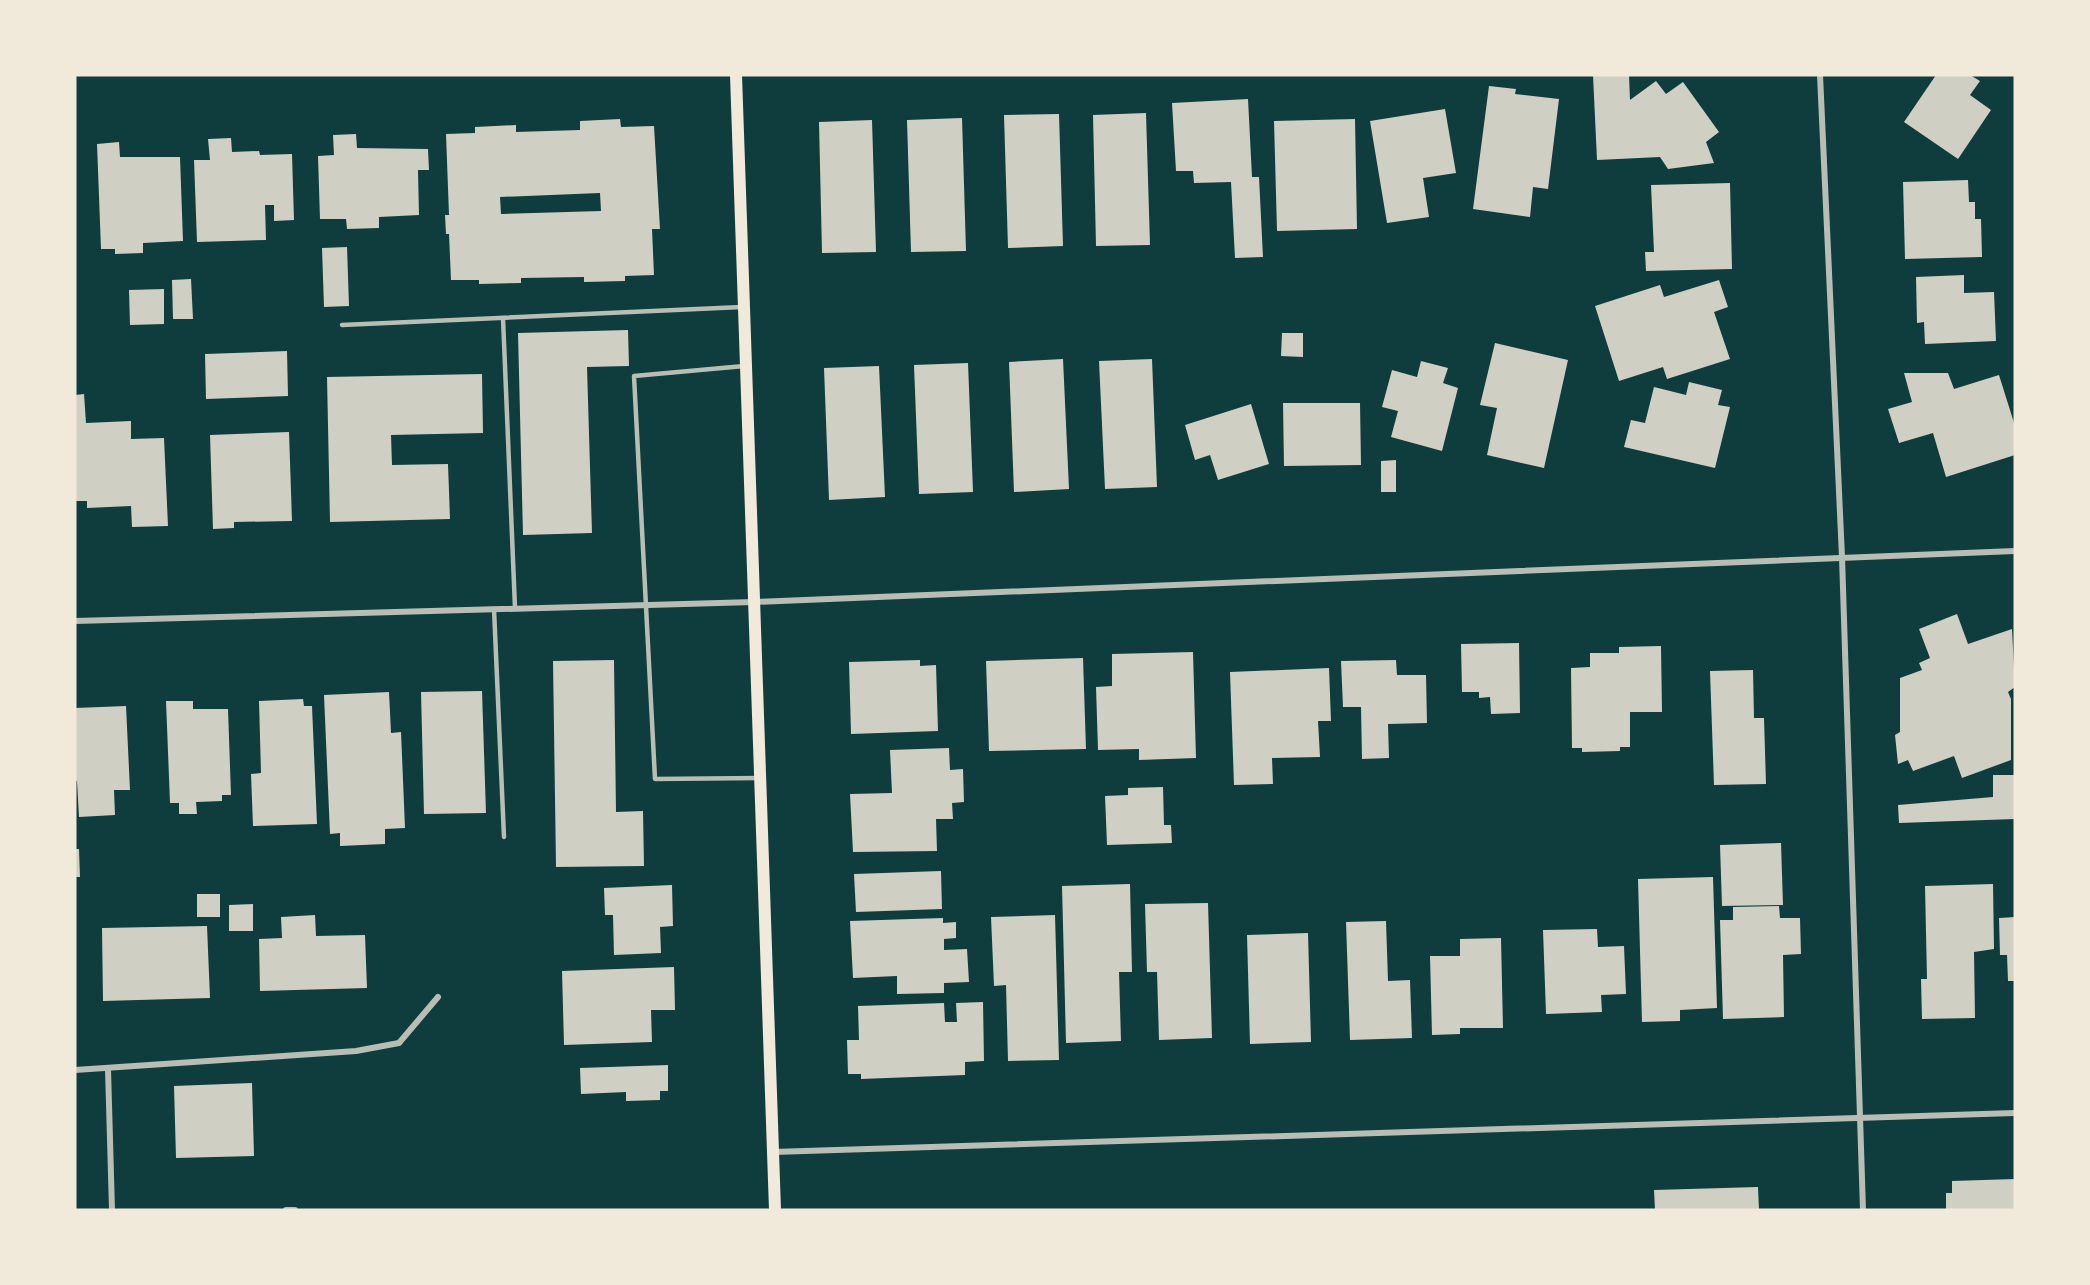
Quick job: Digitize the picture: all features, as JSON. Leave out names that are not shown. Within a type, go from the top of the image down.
[{"type":"main road","points":[[736,75],[775,1210]]},
{"type":"street","points":[[1820,75],[1842,557],[1863,1210]]},
{"type":"street","points":[[75,621],[754,602],[2015,551]]},
{"type":"street","points":[[75,1070],[108,1070],[356,1051],[399,1043],[438,997]]},
{"type":"street","points":[[108,1070],[112,1210]]},
{"type":"street","points":[[773,1152],[1860,1120],[2015,1113]]},
{"type":"street","points":[[286,1210],[295,1210]]},
{"type":"lane","points":[[342,325],[744,307]]},
{"type":"lane","points":[[503,318],[515,608]]},
{"type":"lane","points":[[747,365],[634,376],[644,605],[655,779],[760,778]]},
{"type":"lane","points":[[494,609],[504,837]]},
{"type":"building","points":[[1593,75],[1629,75],[1630,100],[1656,81],[1666,94],[1683,82],[1719,132],[1706,142],[1714,163],[1668,169],[1660,157],[1597,160]]},
{"type":"building","points":[[1936,75],[1970,75],[1980,81],[1970,95],[1991,110],[1958,159],[1904,122]]},
{"type":"building","points":[[1489,86],[1516,89],[1515,94],[1559,99],[1548,189],[1533,187],[1530,217],[1473,209]]},
{"type":"building","points":[[1248,99],[1252,177],[1259,177],[1263,257],[1235,258],[1231,182],[1194,183],[1193,171],[1176,171],[1172,103]]},
{"type":"building","points":[[1445,109],[1456,173],[1423,178],[1429,217],[1387,223],[1370,121]]},
{"type":"building","points":[[1146,113],[1150,245],[1096,246],[1093,115]]},
{"type":"building","points":[[1059,114],[1063,246],[1008,248],[1004,115]]},
{"type":"building","points":[[962,118],[966,251],[911,252],[907,120]]},
{"type":"building","points":[[620,119],[621,127],[654,126],[660,229],[652,229],[654,275],[625,276],[625,281],[584,282],[584,277],[521,278],[521,283],[479,284],[479,280],[451,280],[449,234],[446,234],[445,215],[449,215],[446,134],[475,133],[475,127],[516,125],[516,132],[580,130],[580,121]],"holes":[[[600,193],[601,211],[501,214],[500,197]]]},
{"type":"building","points":[[1355,119],[1357,229],[1277,231],[1274,121]]},
{"type":"building","points":[[872,120],[876,252],[822,253],[819,122]]},
{"type":"building","points":[[356,134],[357,148],[428,149],[429,170],[418,170],[419,215],[379,217],[379,228],[347,229],[346,219],[320,219],[318,156],[334,155],[333,135]]},
{"type":"building","points":[[231,138],[232,152],[259,151],[260,155],[292,154],[294,220],[274,221],[274,205],[265,205],[266,240],[197,242],[194,160],[210,160],[208,139]]},
{"type":"building","points":[[119,142],[120,157],[180,157],[183,241],[143,243],[143,253],[115,254],[115,249],[101,249],[97,144]]},
{"type":"building","points":[[1968,180],[1969,202],[1975,202],[1975,219],[1981,219],[1982,257],[1905,259],[1903,182]]},
{"type":"building","points":[[1730,183],[1732,269],[1646,271],[1645,252],[1654,252],[1651,185]]},
{"type":"building","points":[[347,247],[349,306],[324,307],[322,248]]},
{"type":"building","points":[[1964,275],[1964,293],[1994,292],[1996,341],[1925,344],[1924,322],[1917,323],[1916,277]]},
{"type":"building","points":[[191,279],[193,319],[173,319],[172,280]]},
{"type":"building","points":[[1719,280],[1728,307],[1714,312],[1730,359],[1667,379],[1663,367],[1619,381],[1595,306],[1660,285],[1664,297]]},
{"type":"building","points":[[164,289],[164,324],[130,325],[129,290]]},
{"type":"building","points":[[628,330],[629,366],[587,367],[592,533],[523,535],[518,333]]},
{"type":"building","points":[[1282,333],[1303,333],[1303,357],[1281,356]]},
{"type":"building","points":[[1495,343],[1568,360],[1544,468],[1487,455],[1497,408],[1480,405]]},
{"type":"building","points":[[287,351],[288,396],[206,399],[205,354]]},
{"type":"building","points":[[1063,359],[1069,489],[1014,492],[1009,362]]},
{"type":"building","points":[[1152,359],[1157,487],[1105,489],[1099,361]]},
{"type":"building","points":[[1421,361],[1448,368],[1443,383],[1458,388],[1442,451],[1391,437],[1398,411],[1382,407],[1392,370],[1417,377]]},
{"type":"building","points":[[968,363],[973,492],[919,494],[914,365]]},
{"type":"building","points":[[879,366],[885,497],[829,500],[824,368]]},
{"type":"building","points":[[1904,373],[1948,373],[1954,389],[1999,375],[2015,426],[2015,455],[1946,477],[1933,433],[1899,443],[1888,409],[1912,402]]},
{"type":"building","points":[[482,374],[483,433],[391,435],[392,465],[448,464],[450,519],[330,522],[327,377]]},
{"type":"building","points":[[1689,382],[1722,390],[1718,405],[1730,407],[1715,468],[1624,447],[1631,420],[1645,423],[1654,387],[1686,395]]},
{"type":"building","points":[[84,394],[86,423],[131,421],[131,439],[164,438],[168,526],[132,527],[131,506],[87,508],[87,501],[75,501],[75,395]]},
{"type":"building","points":[[1283,403],[1360,403],[1361,465],[1284,466]]},
{"type":"building","points":[[1251,404],[1269,464],[1218,480],[1210,455],[1195,460],[1185,425]]},
{"type":"building","points":[[289,432],[292,521],[234,522],[234,528],[213,529],[210,435]]},
{"type":"building","points":[[1396,460],[1396,492],[1381,492],[1381,461]]},
{"type":"building","points":[[1957,614],[1968,644],[2012,629],[2015,687],[2008,692],[2011,699],[2011,760],[1962,778],[1954,756],[1913,771],[1908,760],[1898,764],[1895,735],[1900,732],[1900,678],[1922,670],[1919,663],[1930,658],[1919,629]]},
{"type":"building","points":[[1519,643],[1520,713],[1491,714],[1490,697],[1479,698],[1479,692],[1462,692],[1461,644]]},
{"type":"building","points":[[1661,646],[1662,712],[1630,712],[1630,747],[1620,747],[1620,751],[1582,752],[1582,748],[1572,748],[1571,668],[1590,667],[1590,653],[1619,653],[1619,647]]},
{"type":"building","points":[[1193,652],[1196,758],[1139,760],[1139,749],[1098,750],[1096,687],[1112,686],[1112,654]]},
{"type":"building","points":[[1083,658],[1086,749],[989,751],[986,661]]},
{"type":"building","points":[[614,660],[616,812],[643,811],[644,866],[556,867],[553,661]]},
{"type":"building","points":[[920,660],[920,666],[936,665],[938,731],[851,734],[849,662]]},
{"type":"building","points":[[1396,660],[1397,675],[1426,675],[1427,723],[1388,724],[1389,758],[1362,759],[1361,707],[1343,707],[1341,661]]},
{"type":"building","points":[[1329,668],[1331,721],[1318,721],[1320,757],[1272,758],[1273,784],[1234,785],[1230,672]]},
{"type":"building","points":[[1753,670],[1754,718],[1764,718],[1766,784],[1714,785],[1710,671]]},
{"type":"building","points":[[482,691],[486,813],[424,814],[421,692]]},
{"type":"building","points":[[389,692],[391,733],[401,732],[405,828],[385,829],[385,844],[340,846],[340,833],[330,834],[324,695]]},
{"type":"building","points":[[303,699],[304,706],[312,706],[317,824],[253,826],[251,774],[261,773],[259,701]]},
{"type":"building","points":[[166,701],[193,701],[193,709],[228,709],[231,795],[222,795],[222,801],[196,802],[197,814],[179,814],[179,803],[170,803]]},
{"type":"building","points":[[126,706],[130,790],[114,790],[115,815],[79,817],[77,781],[75,781],[75,708]]},
{"type":"building","points":[[949,748],[950,770],[963,769],[964,802],[952,803],[953,819],[936,819],[937,851],[853,852],[850,794],[892,793],[890,750]]},
{"type":"building","points":[[1993,775],[2015,775],[2015,819],[1899,823],[1898,805],[1993,797]]},
{"type":"building","points":[[1163,787],[1164,825],[1171,825],[1172,843],[1107,845],[1105,796],[1128,795],[1128,788]]},
{"type":"building","points":[[1781,843],[1783,905],[1722,906],[1720,845]]},
{"type":"building","points":[[75,849],[79,849],[80,877],[75,877]]},
{"type":"building","points":[[941,871],[942,909],[856,912],[854,874]]},
{"type":"building","points":[[1713,877],[1717,1008],[1680,1010],[1680,1021],[1642,1022],[1638,879]]},
{"type":"building","points":[[1130,884],[1132,972],[1119,972],[1121,1041],[1066,1043],[1062,886]]},
{"type":"building","points":[[1993,884],[1994,949],[1974,952],[1975,1018],[1922,1019],[1921,979],[1927,979],[1925,886]]},
{"type":"building","points":[[672,885],[673,926],[660,927],[661,953],[614,955],[613,915],[605,915],[604,888]]},
{"type":"building","points":[[197,894],[220,894],[220,917],[197,917]]},
{"type":"building","points":[[1208,903],[1212,1038],[1159,1040],[1157,972],[1147,972],[1145,904]]},
{"type":"building","points":[[253,904],[253,931],[229,931],[229,905]]},
{"type":"building","points":[[1779,906],[1780,918],[1800,918],[1801,954],[1783,955],[1784,1017],[1723,1019],[1720,920],[1733,920],[1733,907]]},
{"type":"building","points":[[315,915],[316,936],[365,935],[367,988],[260,991],[259,939],[282,938],[281,917]]},
{"type":"building","points":[[1055,915],[1059,1060],[1008,1061],[1006,985],[994,986],[991,917]]},
{"type":"building","points":[[2015,917],[2015,981],[2008,981],[2007,955],[2000,955],[1999,918]]},
{"type":"building","points":[[943,918],[943,923],[956,922],[956,938],[944,939],[944,950],[967,949],[969,982],[944,983],[944,993],[897,994],[897,976],[853,978],[850,921]]},
{"type":"building","points":[[1386,921],[1388,981],[1410,980],[1412,1038],[1350,1040],[1346,922]]},
{"type":"building","points":[[207,926],[210,998],[103,1001],[102,928]]},
{"type":"building","points":[[1597,929],[1598,947],[1624,946],[1626,994],[1601,995],[1602,1012],[1546,1014],[1543,930]]},
{"type":"building","points":[[1308,933],[1311,1042],[1250,1044],[1247,935]]},
{"type":"building","points":[[1501,938],[1503,1028],[1460,1028],[1460,1034],[1432,1035],[1430,956],[1460,956],[1460,939]]},
{"type":"building","points":[[674,967],[675,1010],[651,1010],[652,1042],[564,1045],[562,971]]},
{"type":"building","points":[[983,1002],[984,1061],[965,1062],[965,1075],[861,1079],[861,1074],[848,1074],[847,1040],[859,1040],[858,1006],[944,1003],[945,1022],[957,1022],[956,1003]]},
{"type":"building","points":[[668,1065],[668,1091],[660,1091],[660,1100],[626,1101],[626,1092],[581,1094],[580,1068]]},
{"type":"building","points":[[252,1083],[254,1156],[176,1158],[174,1086]]},
{"type":"building","points":[[2015,1179],[2015,1210],[1946,1210],[1946,1193],[1952,1193],[1952,1181]]},
{"type":"building","points":[[1758,1187],[1759,1210],[1655,1210],[1654,1190]]}]
